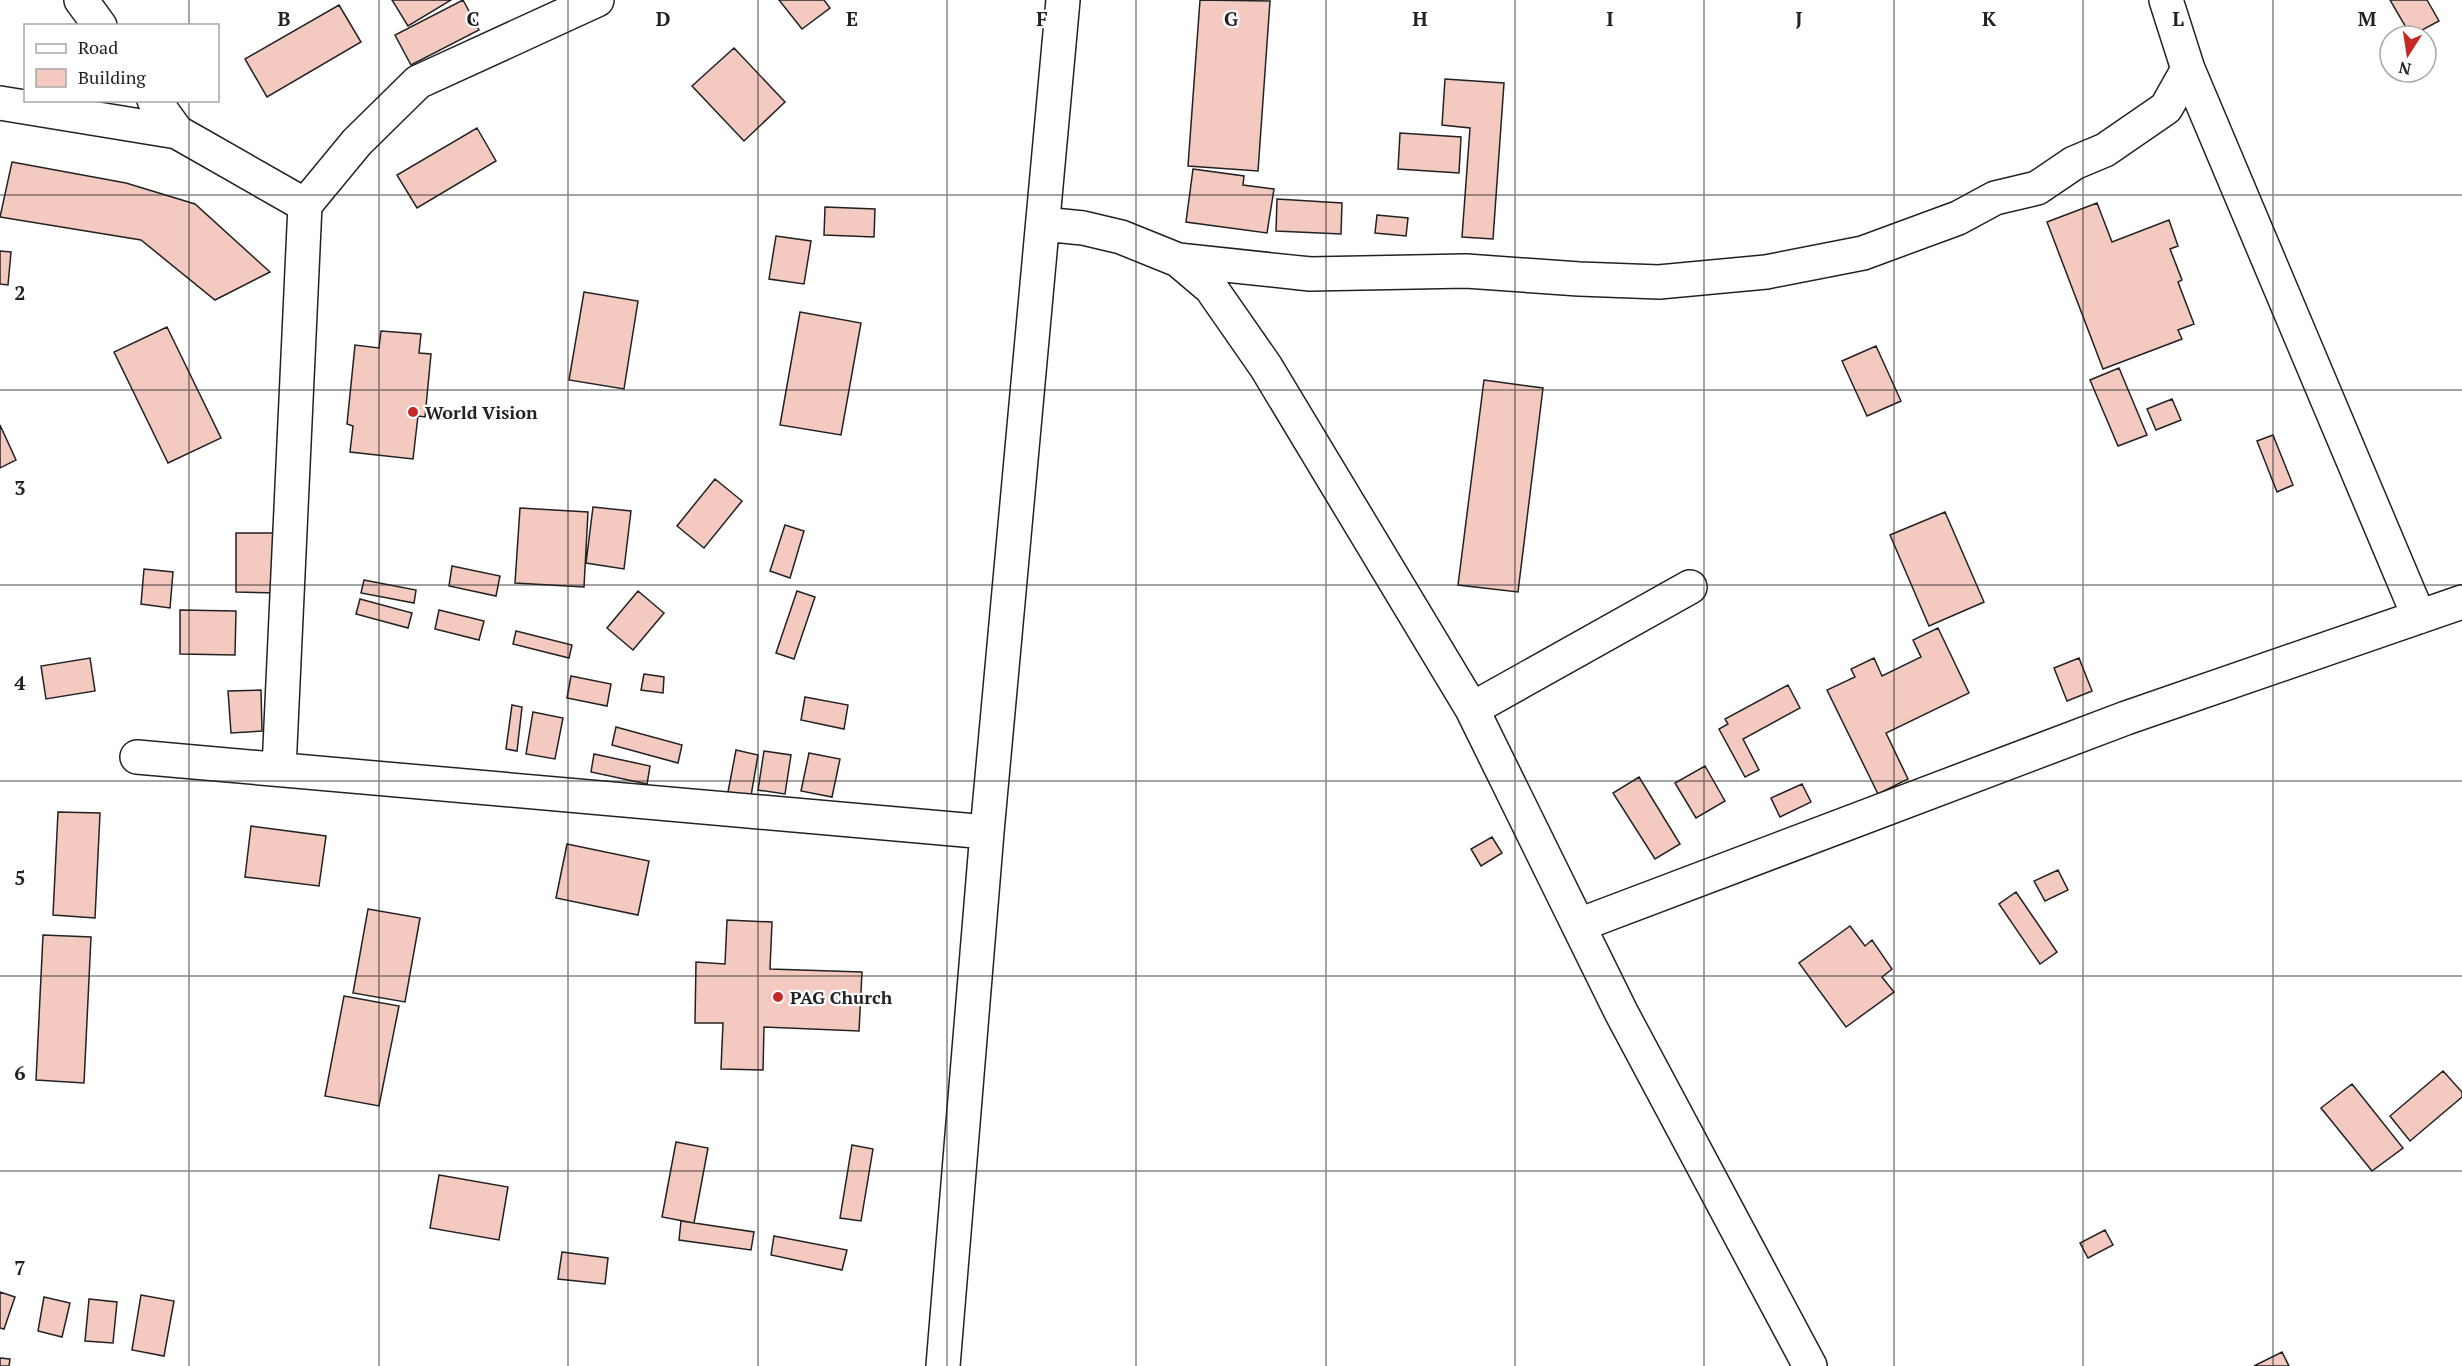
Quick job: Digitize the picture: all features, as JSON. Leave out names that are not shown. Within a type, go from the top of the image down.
[{"type":"street","points":[[81,0],[99,24]]},
{"type":"street","points":[[279,769],[305,205],[357,142],[418,82],[597,0]]},
{"type":"street","points":[[943,1366],[987,832],[1063,0]]},
{"type":"street","points":[[2166,0],[2188,69],[2419,617]]},
{"type":"street","points":[[1043,224],[1083,228],[1121,237],[1178,260],[1310,274],[1466,271],[1659,282],[1766,272],[1863,253],[1958,218],[1995,198],[2037,188],[2074,163],[2105,150],[2159,114],[2166,108],[2188,69]]},
{"type":"street","points":[[155,102],[177,132]]},
{"type":"street","points":[[0,103],[177,132],[305,205]]},
{"type":"street","points":[[1178,260],[1211,288],[1266,367],[1472,710],[1621,1012],[1810,1366]]},
{"type":"street","points":[[1472,710],[1690,587]]},
{"type":"street","points":[[1579,925],[2126,718],[2462,602]]},
{"type":"street","points":[[137,757],[987,832]]},
{"type":"building","points":[[392,0],[451,0],[408,26]]},
{"type":"building","points":[[463,0],[479,30],[411,65],[395,35]]},
{"type":"building","points":[[779,0],[824,0],[830,8],[802,29]]},
{"type":"building","points":[[1200,0],[1270,1],[1258,171],[1188,166]]},
{"type":"building","points":[[2390,0],[2427,0],[2439,21],[2433,24],[2404,24]]},
{"type":"building","points":[[339,5],[361,42],[267,97],[245,59]]},
{"type":"building","points":[[734,48],[785,102],[744,141],[692,86]]},
{"type":"building","points":[[1445,79],[1504,83],[1493,239],[1462,237],[1470,128],[1442,125]]},
{"type":"building","points":[[477,128],[496,161],[417,208],[397,175]]},
{"type":"building","points":[[1400,133],[1461,137],[1459,173],[1398,169]]},
{"type":"building","points":[[12,162],[126,183],[195,204],[270,272],[215,300],[141,240],[0,217]]},
{"type":"building","points":[[1193,169],[1244,176],[1243,185],[1274,189],[1267,233],[1186,222]]},
{"type":"building","points":[[1277,199],[1342,203],[1341,234],[1276,231]]},
{"type":"building","points":[[2097,203],[2112,242],[2169,220],[2178,246],[2170,249],[2182,280],[2178,282],[2194,324],[2178,330],[2182,339],[2103,369],[2047,222]]},
{"type":"building","points":[[825,207],[875,209],[874,237],[824,235]]},
{"type":"building","points":[[1377,215],[1408,218],[1406,236],[1375,233]]},
{"type":"building","points":[[776,236],[811,241],[804,284],[769,279]]},
{"type":"building","points":[[0,251],[11,252],[8,285],[0,284]]},
{"type":"building","points":[[584,292],[638,301],[624,389],[569,380]]},
{"type":"building","points":[[800,312],[861,323],[841,435],[780,425]]},
{"type":"building","points":[[167,327],[221,438],[168,463],[114,352]]},
{"type":"building","points":[[381,331],[421,334],[419,353],[431,354],[425,417],[418,416],[413,459],[350,452],[353,426],[347,424],[355,345],[379,348]]},
{"type":"building","points":[[1876,346],[1901,401],[1867,416],[1842,361]]},
{"type":"building","points":[[2119,368],[2147,435],[2118,446],[2090,380]]},
{"type":"building","points":[[1484,380],[1543,388],[1518,592],[1458,585]]},
{"type":"building","points":[[2172,399],[2181,420],[2156,430],[2147,409]]},
{"type":"building","points":[[0,425],[16,460],[0,468]]},
{"type":"building","points":[[2273,435],[2293,485],[2277,492],[2257,441]]},
{"type":"building","points":[[715,479],[742,501],[704,548],[677,526]]},
{"type":"building","points":[[593,507],[631,511],[624,569],[586,563]]},
{"type":"building","points":[[520,508],[588,512],[584,587],[515,583]]},
{"type":"building","points":[[1945,512],[1984,602],[1929,626],[1890,535]]},
{"type":"building","points":[[785,525],[804,531],[790,578],[770,571]]},
{"type":"building","points":[[236,533],[278,533],[278,593],[236,592]]},
{"type":"building","points":[[452,566],[500,576],[496,596],[449,586]]},
{"type":"building","points":[[144,569],[173,572],[170,608],[141,604]]},
{"type":"building","points":[[364,580],[416,590],[414,603],[361,593]]},
{"type":"building","points":[[638,591],[664,613],[633,650],[607,628]]},
{"type":"building","points":[[797,591],[815,597],[794,659],[776,653]]},
{"type":"building","points":[[360,599],[412,613],[408,628],[356,614]]},
{"type":"building","points":[[180,610],[236,611],[235,655],[180,654]]},
{"type":"building","points":[[439,610],[484,621],[479,640],[435,629]]},
{"type":"building","points":[[1938,628],[1969,693],[1886,733],[1908,779],[1878,794],[1827,690],[1855,677],[1851,669],[1874,658],[1882,676],[1921,657],[1913,640]]},
{"type":"building","points":[[516,631],[572,645],[569,658],[513,644]]},
{"type":"building","points":[[90,658],[95,691],[46,699],[41,666]]},
{"type":"building","points":[[2079,658],[2092,691],[2067,701],[2054,668]]},
{"type":"building","points":[[644,674],[664,677],[663,693],[641,690]]},
{"type":"building","points":[[571,676],[611,684],[607,706],[567,698]]},
{"type":"building","points":[[1788,685],[1800,708],[1743,739],[1759,770],[1745,777],[1719,729],[1728,724],[1725,719]]},
{"type":"building","points":[[261,690],[262,731],[231,733],[228,691]]},
{"type":"building","points":[[805,697],[848,705],[844,729],[801,720]]},
{"type":"building","points":[[512,705],[522,707],[517,751],[506,749]]},
{"type":"building","points":[[533,712],[563,718],[555,759],[526,754]]},
{"type":"building","points":[[616,727],[682,745],[678,763],[612,745]]},
{"type":"building","points":[[736,750],[758,755],[751,796],[728,792]]},
{"type":"building","points":[[764,751],[791,755],[785,794],[758,790]]},
{"type":"building","points":[[809,753],[840,759],[832,797],[801,791]]},
{"type":"building","points":[[594,754],[650,766],[647,784],[591,772]]},
{"type":"building","points":[[1705,766],[1725,801],[1696,818],[1675,783]]},
{"type":"building","points":[[1639,777],[1680,844],[1655,859],[1613,793]]},
{"type":"building","points":[[1802,784],[1811,802],[1780,817],[1771,798]]},
{"type":"building","points":[[58,812],[100,813],[95,918],[53,915]]},
{"type":"building","points":[[251,826],[326,836],[319,886],[245,877]]},
{"type":"building","points":[[1492,837],[1502,853],[1481,866],[1471,849]]},
{"type":"building","points":[[567,844],[649,861],[638,915],[556,898]]},
{"type":"building","points":[[2058,870],[2068,890],[2045,901],[2034,881]]},
{"type":"building","points":[[2016,892],[2057,952],[2040,964],[1999,904]]},
{"type":"building","points":[[368,909],[420,918],[405,1002],[353,993]]},
{"type":"building","name":"PAG Church","points":[[727,920],[772,922],[770,969],[862,972],[859,1031],[764,1027],[763,1070],[721,1069],[723,1023],[695,1023],[696,962],[725,964]]},
{"type":"building","points":[[1850,926],[1865,946],[1872,940],[1892,969],[1882,977],[1894,992],[1846,1027],[1799,963]]},
{"type":"building","points":[[43,935],[91,937],[84,1083],[36,1080]]},
{"type":"building","points":[[344,996],[399,1006],[379,1106],[325,1096]]},
{"type":"building","points":[[2443,1071],[2462,1092],[2462,1097],[2410,1141],[2390,1116]]},
{"type":"building","points":[[2352,1084],[2403,1148],[2372,1171],[2321,1108]]},
{"type":"building","points":[[676,1142],[708,1148],[694,1223],[662,1217]]},
{"type":"building","points":[[852,1145],[873,1149],[861,1221],[840,1218]]},
{"type":"building","points":[[439,1175],[508,1187],[499,1240],[430,1228]]},
{"type":"building","points":[[681,1221],[754,1232],[751,1250],[679,1240]]},
{"type":"building","points":[[2105,1230],[2113,1245],[2088,1258],[2080,1243]]},
{"type":"building","points":[[774,1236],[847,1250],[842,1270],[771,1255]]},
{"type":"building","points":[[562,1252],[608,1258],[605,1284],[558,1279]]},
{"type":"building","points":[[0,1292],[15,1297],[4,1329],[0,1328]]},
{"type":"building","points":[[141,1295],[174,1301],[164,1356],[132,1350]]},
{"type":"building","points":[[44,1297],[70,1303],[62,1337],[38,1331]]},
{"type":"building","points":[[89,1299],[117,1302],[113,1343],[85,1341]]},
{"type":"building","points":[[2282,1352],[2289,1366],[2254,1366]]},
{"type":"building","points":[[0,1358],[10,1359],[9,1366],[0,1366]]},
{"type":"place","name":"World Vision","points":[[413,412]]},
{"type":"place","name":"PAG Church","points":[[778,997]]}]
